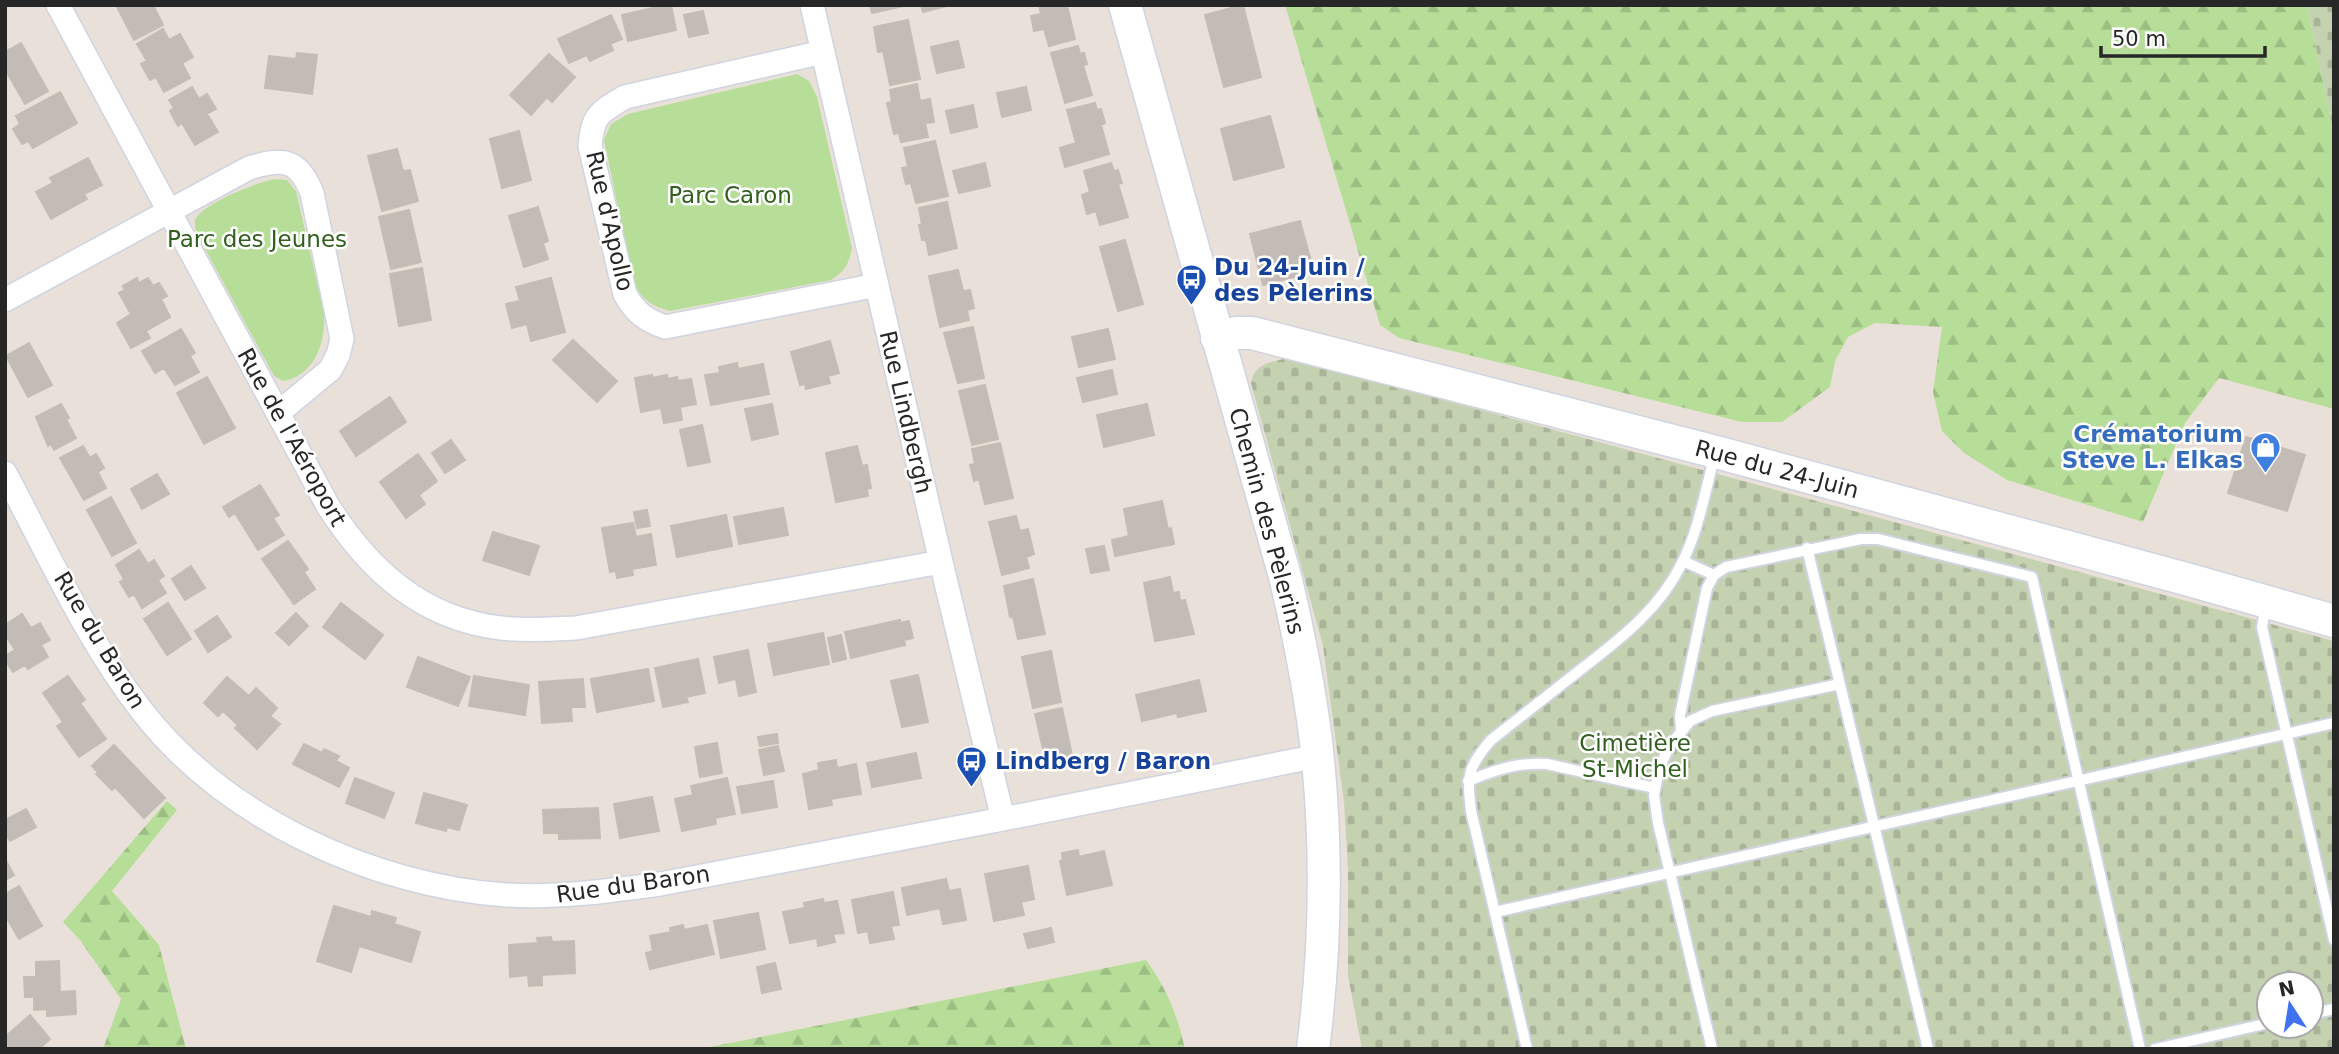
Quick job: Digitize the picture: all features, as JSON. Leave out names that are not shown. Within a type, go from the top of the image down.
[{"type":"street","name":"Rue de l'Aéroport","points":[[58,5],[328,506],[349,538],[376,569],[400,589],[463,620],[500,628],[576,628],[941,562]]},
{"type":"street","name":"Rue Lindbergh","points":[[812,5],[1003,819]]},
{"type":"street","name":"Chemin des Pèlerins","points":[[1125,5],[1286,580],[1305,669],[1318,756],[1322,826],[1322,926],[1318,1011],[1313,1049]]},
{"type":"street","name":"Rue d'Apollo","points":[[823,52],[625,97],[607,107],[592,123],[590,146],[625,294],[635,312],[649,322],[665,327],[877,285]]},
{"type":"street","points":[[5,300],[249,168],[266,163],[288,163],[298,167],[312,193],[342,339],[330,370],[278,413]]},
{"type":"street","name":"Rue du 24-Juin","points":[[1217,338],[1252,332],[1716,452],[2334,621]]},
{"type":"street","name":"Rue du Baron","points":[[5,472],[114,673],[172,745],[205,775],[268,820],[312,842],[396,876],[506,895],[609,891],[1003,819],[1318,756]]},
{"type":"lane","points":[[1527,1049],[1471,811],[1468,781],[1474,760],[1491,740],[1617,641],[1647,614],[1669,587],[1694,534],[1716,452]]},
{"type":"lane","points":[[1681,731],[1682,702],[1707,588],[1714,575],[1726,567],[1861,538],[1878,539],[2032,577],[2140,1049]]},
{"type":"lane","points":[[1807,548],[1928,1049]]},
{"type":"lane","points":[[1683,561],[1714,575]]},
{"type":"lane","points":[[2266,601],[2262,627],[2334,940]]},
{"type":"lane","points":[[1712,1049],[1658,823],[1654,795],[1659,769],[1669,747],[1690,721],[1713,711],[1840,684]]},
{"type":"lane","points":[[1495,912],[2334,723]]},
{"type":"lane","points":[[1468,781],[1505,766],[1529,763],[1547,764],[1655,788]]},
{"type":"lane","points":[[2155,1049],[2255,1026]]},
{"type":"green space","points":[[1285,5],[2307,5],[2334,134],[2334,409],[2219,378],[2185,423],[2143,522],[2007,480],[1964,453],[1942,431],[1933,392],[1942,327],[1875,323],[1848,337],[1835,361],[1830,387],[1782,422],[1742,422],[1399,338],[1380,325]]},
{"type":"green space","points":[[2307,5],[2334,5],[2334,134]]},
{"type":"green space","name":"Parc Caron","points":[[797,74],[809,81],[817,97],[852,248],[846,267],[831,280],[670,311],[649,302],[634,284],[604,140],[611,124],[628,114]]},
{"type":"green space","name":"Parc des Jeunes","points":[[274,179],[287,180],[296,191],[324,313],[323,335],[311,365],[294,378],[283,381],[274,376],[196,232],[195,223],[206,208],[217,201]]},
{"type":"green space","name":"Cimetière St-Michel","points":[[1283,359],[1399,388],[2334,641],[2334,1049],[1362,1049],[1348,976],[1348,868],[1344,802],[1323,646],[1251,383],[1255,372],[1267,364]]},
{"type":"green space","points":[[167,801],[177,810],[112,891],[159,945],[186,1049],[103,1049],[121,999],[80,940],[63,922]]},
{"type":"green space","points":[[1146,960],[1170,1002],[1185,1049],[700,1049]]},
{"type":"building","points":[[116,5],[153,5],[163,25],[134,40]]},
{"type":"building","points":[[671,5],[676,30],[628,41],[622,15]]},
{"type":"building","points":[[870,5],[908,5],[872,13]]},
{"type":"building","points":[[921,5],[947,5],[947,6],[923,12]]},
{"type":"building","points":[[1039,5],[1067,5],[1075,39],[1049,46],[1044,29],[1034,31],[1031,16],[1041,14]]},
{"type":"building","points":[[1243,5],[1261,77],[1224,87],[1205,15]]},
{"type":"building","points":[[703,11],[708,33],[689,37],[684,15]]},
{"type":"building","points":[[611,15],[622,39],[610,44],[613,50],[590,61],[587,55],[569,63],[558,39]]},
{"type":"building","points":[[908,20],[920,79],[890,85],[883,51],[878,52],[874,27]]},
{"type":"building","points":[[163,29],[169,40],[180,34],[193,57],[182,63],[190,78],[164,92],[156,77],[150,80],[141,64],[147,61],[137,44]]},
{"type":"building","points":[[958,41],[964,67],[937,73],[931,47]]},
{"type":"building","points":[[21,43],[48,91],[25,104],[5,69],[5,52]]},
{"type":"building","points":[[1078,46],[1080,54],[1084,53],[1087,64],[1083,65],[1092,95],[1065,103],[1051,53]]},
{"type":"building","points":[[297,53],[317,55],[312,94],[265,88],[269,56],[296,59]]},
{"type":"building","points":[[549,54],[575,77],[552,102],[547,97],[531,115],[510,95]]},
{"type":"building","points":[[917,84],[920,101],[930,99],[934,122],[925,123],[928,137],[901,142],[899,133],[894,134],[887,103],[892,102],[890,90]]},
{"type":"building","points":[[192,87],[199,99],[207,94],[216,109],[207,114],[218,132],[195,145],[182,123],[178,126],[170,111],[174,108],[169,100]]},
{"type":"building","points":[[1026,87],[1031,110],[1002,117],[997,93]]},
{"type":"building","points":[[60,92],[77,123],[33,148],[28,141],[22,144],[13,129],[20,124],[16,116]]},
{"type":"building","points":[[1095,103],[1097,110],[1101,109],[1105,123],[1101,125],[1109,154],[1065,167],[1060,148],[1076,143],[1067,110]]},
{"type":"building","points":[[973,105],[977,127],[951,133],[946,111]]},
{"type":"building","points":[[1270,116],[1284,167],[1234,180],[1221,129]]},
{"type":"building","points":[[519,131],[531,180],[502,188],[490,139]]},
{"type":"building","points":[[935,141],[948,196],[916,203],[911,183],[906,184],[902,168],[908,167],[904,148]]},
{"type":"building","points":[[397,149],[403,171],[410,170],[418,201],[382,211],[368,156]]},
{"type":"building","points":[[88,158],[102,185],[84,194],[87,199],[51,219],[36,192],[53,183],[50,178]]},
{"type":"building","points":[[985,163],[990,186],[959,193],[953,171]]},
{"type":"building","points":[[1111,163],[1114,171],[1118,170],[1122,183],[1118,184],[1128,217],[1100,225],[1096,211],[1087,214],[1082,195],[1090,192],[1084,171]]},
{"type":"building","points":[[947,202],[957,248],[929,255],[926,240],[922,240],[919,208]]},
{"type":"building","points":[[538,207],[548,241],[543,243],[548,259],[524,267],[509,216]]},
{"type":"building","points":[[409,210],[421,262],[391,269],[379,217]]},
{"type":"building","points":[[1300,221],[1314,272],[1263,285],[1250,234]]},
{"type":"building","points":[[1125,240],[1143,304],[1118,311],[1100,247]]},
{"type":"building","points":[[422,268],[431,320],[399,326],[390,274]]},
{"type":"building","points":[[958,270],[963,291],[970,290],[974,308],[967,310],[969,320],[940,327],[929,276]]},
{"type":"building","points":[[137,278],[139,283],[148,278],[153,286],[159,283],[167,296],[161,299],[170,317],[146,331],[150,338],[131,348],[117,323],[131,314],[119,293],[125,290],[123,286]]},
{"type":"building","points":[[551,278],[565,332],[531,341],[527,324],[512,328],[506,304],[520,301],[516,287]]},
{"type":"building","points":[[973,327],[984,378],[958,383],[944,333]]},
{"type":"building","points":[[181,329],[195,353],[190,356],[199,372],[175,385],[164,368],[155,373],[142,351]]},
{"type":"building","points":[[1108,329],[1115,359],[1079,367],[1072,337]]},
{"type":"building","points":[[573,340],[617,381],[597,402],[553,360]]},
{"type":"building","points":[[830,341],[839,373],[828,376],[830,383],[806,389],[805,384],[800,385],[791,352]]},
{"type":"building","points":[[29,343],[52,385],[28,397],[6,356]]},
{"type":"building","points":[[737,363],[738,369],[763,364],[769,394],[711,405],[705,375],[720,373],[719,367]]},
{"type":"building","points":[[1112,370],[1117,394],[1083,402],[1077,378]]},
{"type":"building","points":[[652,375],[652,378],[667,375],[668,379],[677,377],[678,381],[691,379],[696,404],[680,407],[682,420],[664,423],[661,408],[641,412],[635,378]]},
{"type":"building","points":[[207,377],[235,428],[204,444],[177,393]]},
{"type":"building","points":[[985,385],[998,439],[972,445],[959,391]]},
{"type":"building","points":[[390,397],[406,422],[356,456],[340,431]]},
{"type":"building","points":[[61,404],[76,438],[54,450],[51,444],[48,446],[36,417]]},
{"type":"building","points":[[772,404],[778,434],[752,440],[745,409]]},
{"type":"building","points":[[1147,404],[1154,435],[1104,447],[1097,415]]},
{"type":"building","points":[[702,425],[710,462],[688,466],[680,430]]},
{"type":"building","name":"Crématorium Steve L. Elkas","points":[[2246,437],[2305,455],[2287,511],[2228,493]]},
{"type":"building","points":[[451,440],[465,460],[445,473],[432,453]]},
{"type":"building","points":[[1000,443],[1013,498],[985,504],[979,479],[974,481],[970,465],[975,464],[972,449]]},
{"type":"building","points":[[83,446],[90,458],[96,454],[104,468],[98,472],[106,488],[84,500],[60,458]]},
{"type":"building","points":[[857,446],[862,466],[867,465],[871,488],[867,489],[868,496],[836,502],[826,453]]},
{"type":"building","points":[[418,454],[437,481],[419,495],[425,504],[406,518],[380,482]]},
{"type":"building","points":[[157,474],[169,494],[142,509],[131,489]]},
{"type":"building","points":[[260,485],[279,515],[273,518],[284,535],[258,550],[235,513],[229,517],[223,507]]},
{"type":"building","points":[[111,497],[136,543],[112,556],[87,510]]},
{"type":"building","points":[[1162,501],[1174,544],[1115,556],[1112,540],[1129,536],[1124,509]]},
{"type":"building","points":[[783,508],[788,535],[739,544],[734,517]]},
{"type":"building","points":[[647,510],[650,526],[637,528],[634,512]]},
{"type":"building","points":[[726,515],[732,546],[677,557],[671,526]]},
{"type":"building","points":[[1016,516],[1020,531],[1028,529],[1034,554],[1026,557],[1029,568],[1002,575],[989,522]]},
{"type":"building","points":[[633,523],[636,537],[651,534],[656,565],[632,569],[633,575],[617,578],[616,571],[610,572],[602,528]]},
{"type":"building","points":[[493,532],[539,546],[529,575],[483,560]]},
{"type":"building","points":[[288,541],[308,569],[304,572],[315,589],[294,604],[262,559]]},
{"type":"building","points":[[1104,546],[1109,570],[1091,573],[1086,549]]},
{"type":"building","points":[[139,550],[148,564],[154,560],[164,576],[158,580],[166,593],[142,608],[134,594],[129,597],[120,582],[124,579],[116,565]]},
{"type":"building","points":[[191,566],[205,588],[185,600],[172,579]]},
{"type":"building","points":[[1170,577],[1173,593],[1179,592],[1180,601],[1185,600],[1194,634],[1155,641],[1144,583]]},
{"type":"building","points":[[1033,579],[1045,634],[1018,639],[1013,617],[1010,617],[1004,586]]},
{"type":"building","points":[[168,603],[191,639],[167,655],[144,619]]},
{"type":"building","points":[[341,603],[383,635],[365,659],[323,627]]},
{"type":"building","points":[[296,613],[308,626],[289,645],[276,633]]},
{"type":"building","points":[[22,614],[31,628],[40,623],[50,640],[41,645],[48,657],[28,669],[25,665],[13,672],[5,660],[5,656],[15,650],[5,634],[5,625]]},
{"type":"building","points":[[217,616],[231,637],[208,652],[195,631]]},
{"type":"building","points":[[900,620],[900,623],[909,621],[913,638],[904,640],[905,645],[851,658],[845,632]]},
{"type":"building","points":[[823,633],[829,664],[774,675],[768,644]]},
{"type":"building","points":[[841,635],[846,659],[833,662],[828,638]]},
{"type":"building","points":[[748,650],[756,692],[739,696],[736,679],[719,683],[714,657]]},
{"type":"building","points":[[1051,651],[1061,702],[1033,708],[1022,657]]},
{"type":"building","points":[[418,657],[470,677],[458,706],[407,687]]},
{"type":"building","points":[[698,659],[705,693],[686,697],[688,702],[663,707],[655,668]]},
{"type":"building","points":[[648,669],[654,701],[597,712],[591,679]]},
{"type":"building","points":[[918,675],[928,722],[902,727],[891,681]]},
{"type":"building","points":[[68,676],[85,700],[80,703],[106,739],[79,757],[57,726],[63,722],[43,693]]},
{"type":"building","points":[[474,676],[529,685],[525,715],[469,706]]},
{"type":"building","points":[[227,677],[249,696],[256,688],[277,708],[270,716],[280,724],[257,749],[235,728],[238,725],[223,711],[218,716],[204,703]]},
{"type":"building","points":[[583,679],[585,707],[571,707],[572,721],[542,723],[539,682]]},
{"type":"building","points":[[1199,680],[1206,711],[1178,717],[1177,713],[1142,721],[1136,695]]},
{"type":"building","points":[[1062,708],[1073,760],[1047,766],[1035,714]]},
{"type":"building","points":[[777,734],[778,743],[760,746],[758,737]]},
{"type":"building","points":[[717,743],[722,773],[700,777],[695,747]]},
{"type":"building","points":[[304,744],[322,753],[324,749],[339,756],[336,761],[349,768],[339,787],[293,764]]},
{"type":"building","points":[[114,745],[165,798],[144,818],[115,787],[112,790],[96,774],[98,772],[92,766]]},
{"type":"building","points":[[778,746],[784,771],[764,775],[759,750]]},
{"type":"building","points":[[916,753],[921,778],[872,787],[867,763]]},
{"type":"building","points":[[836,760],[837,768],[856,764],[861,794],[831,799],[832,805],[809,809],[803,774],[819,770],[818,763]]},
{"type":"building","points":[[355,778],[394,793],[384,818],[346,803]]},
{"type":"building","points":[[727,778],[735,814],[715,818],[716,824],[682,831],[675,799],[693,795],[691,786]]},
{"type":"building","points":[[773,781],[777,807],[742,813],[737,787]]},
{"type":"building","points":[[424,793],[467,805],[459,830],[447,827],[446,831],[416,823]]},
{"type":"building","points":[[652,797],[659,831],[620,838],[614,804]]},
{"type":"building","points":[[598,808],[600,838],[559,839],[559,833],[544,833],[543,810]]},
{"type":"building","points":[[26,809],[36,827],[10,841],[5,832],[5,820]]},
{"type":"building","points":[[1078,850],[1079,857],[1104,851],[1112,885],[1067,895],[1060,861],[1063,860],[1062,853]]},
{"type":"building","points":[[5,859],[14,875],[5,880]]},
{"type":"building","points":[[1028,866],[1034,899],[1021,902],[1024,915],[994,921],[985,874]]},
{"type":"building","points":[[946,879],[949,891],[960,889],[966,920],[943,924],[940,908],[907,915],[902,888]]},
{"type":"building","points":[[19,886],[42,926],[19,939],[5,915],[5,894]]},
{"type":"building","points":[[893,892],[899,925],[891,926],[894,939],[870,943],[868,931],[858,933],[852,900]]},
{"type":"building","points":[[823,899],[824,903],[837,901],[844,933],[833,934],[835,942],[818,946],[817,938],[790,943],[783,912],[805,908],[804,903]]},
{"type":"building","points":[[334,906],[371,917],[372,911],[396,918],[394,924],[420,932],[411,962],[359,946],[351,972],[317,961]]},
{"type":"building","points":[[758,913],[765,949],[721,958],[714,921]]},
{"type":"building","points":[[683,925],[684,930],[707,925],[714,954],[650,969],[646,953],[653,951],[650,936],[671,932],[670,928]]},
{"type":"building","points":[[1051,928],[1054,942],[1028,948],[1024,934]]},
{"type":"building","points":[[551,937],[552,942],[574,941],[575,973],[542,975],[542,985],[529,986],[528,975],[510,977],[509,945],[538,943],[537,938]]},
{"type":"building","points":[[59,961],[60,992],[75,991],[76,1014],[47,1016],[47,1009],[34,1010],[34,997],[25,997],[24,977],[36,977],[36,962]]},
{"type":"building","points":[[775,963],[781,989],[762,993],[757,967]]},
{"type":"building","points":[[30,1015],[50,1039],[39,1049],[5,1049],[5,1037]]},
{"type":"place","name":"Du 24-Juin / des Pèlerins","points":[[1191,307]]},
{"type":"place","name":"Crématorium Steve L. Elkas","points":[[2266,474]]},
{"type":"place","name":"Lindberg / Baron","points":[[972,788]]}]
